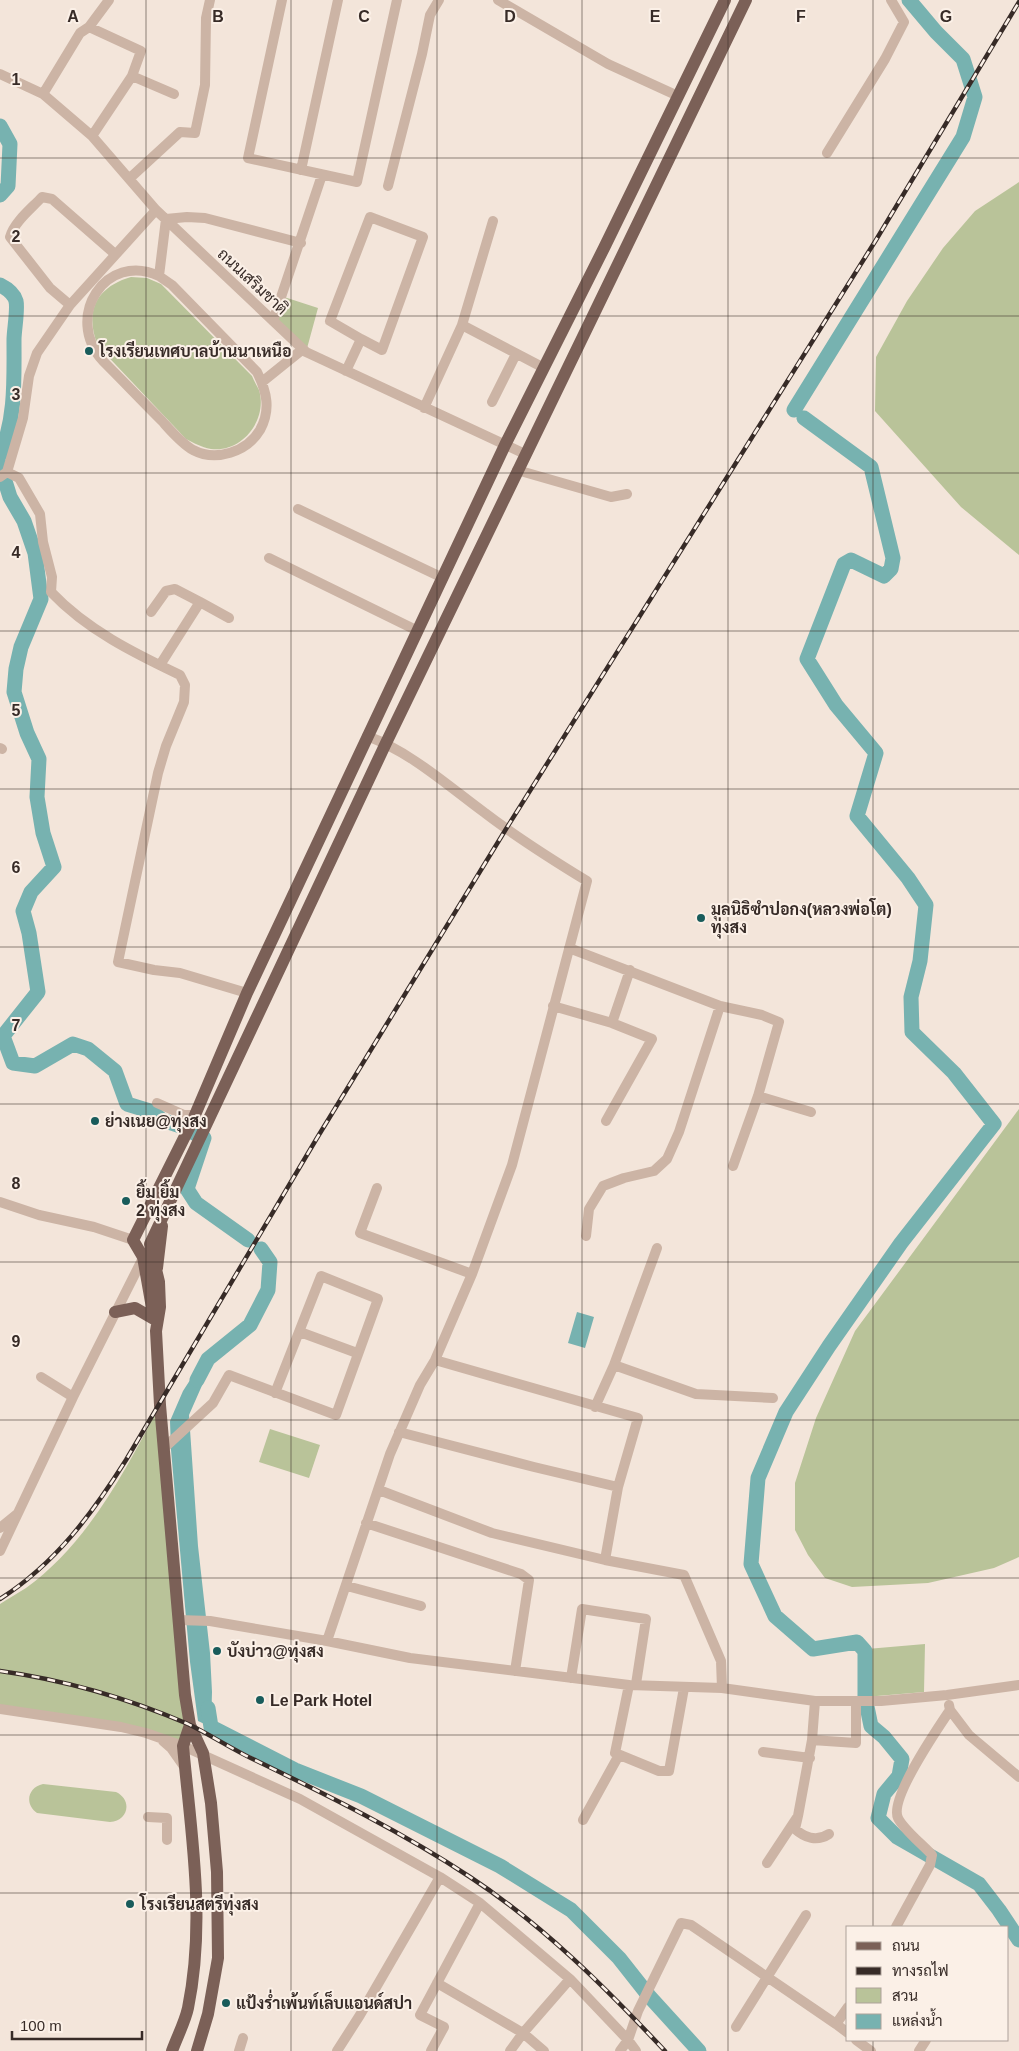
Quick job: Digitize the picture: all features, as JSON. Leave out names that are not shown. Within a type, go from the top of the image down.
[{"type":"main road","points":[[197,2051],[208,2014],[218,1958],[215,1845],[203,1753],[190,1725],[185,1695],[182,1620],[155,1325],[143,1257],[133,1240],[193,1118],[247,993],[505,445],[725,0]]},
{"type":"main road","points":[[155,1325],[160,1307],[156,1272],[150,1244],[203,1130],[232,1074],[386,743],[746,0]]},
{"type":"main road","points":[[156,1272],[163,1216]]},
{"type":"main road","points":[[115,1312],[135,1308],[155,1325]]},
{"type":"main road","points":[[172,2051],[187,2010],[195,1954],[197,1883],[183,1746],[190,1725]]},
{"type":"street","points":[[43,94],[80,33],[89,27],[109,0]]},
{"type":"street","points":[[130,178],[180,132],[195,133],[205,85],[206,18],[210,0]]},
{"type":"street","points":[[282,0],[248,158],[357,182],[397,0]]},
{"type":"street","points":[[301,170],[338,0]]},
{"type":"street","points":[[388,186],[430,16],[439,0]]},
{"type":"street","points":[[498,0],[608,64],[678,96]]},
{"type":"street","points":[[827,153],[885,59],[904,22],[891,0]]},
{"type":"street","points":[[89,27],[141,51],[132,76],[92,136]]},
{"type":"street","name":"ถนนเสริมชาติ","points":[[0,74],[43,94],[92,136],[156,210],[303,349],[424,408],[525,454]]},
{"type":"street","points":[[132,76],[174,94]]},
{"type":"street","points":[[273,321],[301,243],[322,175]]},
{"type":"street","points":[[70,305],[50,288],[10,237],[12,231],[24,216],[42,197],[52,198],[115,254]]},
{"type":"street","points":[[156,210],[70,305],[37,353],[29,376],[23,418],[4,474],[19,478],[40,514],[43,542],[52,577],[51,592],[60,601],[130,652],[180,675],[185,685],[184,702],[175,722],[158,773],[118,962],[154,970],[180,973],[247,993]]},
{"type":"street","points":[[160,276],[166,220],[187,217],[205,218],[301,243]]},
{"type":"street","points":[[370,217],[423,237],[382,350],[361,339],[330,321],[370,217]]},
{"type":"street","points":[[424,408],[462,325],[493,221]]},
{"type":"street","points":[[143,271],[160,276],[167,280],[257,372],[262,382],[268,404],[264,421],[256,436],[244,447],[236,451],[228,454],[212,455],[195,451],[182,441],[103,361],[93,348],[87,332],[87,314],[97,291],[110,279],[126,272],[143,271]]},
{"type":"street","points":[[462,325],[544,368]]},
{"type":"street","points":[[346,371],[361,339]]},
{"type":"street","points":[[262,382],[303,349]]},
{"type":"street","points":[[492,402],[516,354]]},
{"type":"street","points":[[517,470],[610,497],[627,494]]},
{"type":"street","points":[[298,508],[443,578]]},
{"type":"street","points":[[268,558],[418,631]]},
{"type":"street","points":[[151,612],[166,591],[175,589],[229,618]]},
{"type":"street","points":[[160,665],[200,602]]},
{"type":"street","points":[[327,1641],[347,1586],[366,1523],[399,1432],[420,1385],[436,1360],[472,1274],[512,1165],[587,881],[535,850],[432,774],[386,743],[367,736]]},
{"type":"street","points":[[569,948],[720,1006],[762,1015],[780,1022],[758,1096],[733,1166]]},
{"type":"street","points":[[612,1022],[630,970]]},
{"type":"street","points":[[554,1006],[612,1022],[652,1039],[606,1121]]},
{"type":"street","points":[[586,1236],[589,1209],[602,1186],[624,1178],[654,1171],[667,1159],[680,1132],[720,1006]]},
{"type":"street","points":[[758,1096],[811,1112]]},
{"type":"street","points":[[157,1103],[193,1118]]},
{"type":"street","points":[[377,1188],[360,1233],[472,1274]]},
{"type":"street","points":[[0,1202],[39,1215],[94,1227],[133,1240]]},
{"type":"street","points":[[0,1551],[73,1396],[150,1244]]},
{"type":"street","points":[[595,1407],[614,1365],[657,1248]]},
{"type":"street","points":[[165,1446],[213,1403],[229,1374],[275,1393],[336,1415],[378,1299],[321,1276],[275,1393]]},
{"type":"street","points":[[300,1332],[357,1353]]},
{"type":"street","points":[[436,1360],[638,1418],[618,1487],[605,1560]]},
{"type":"street","points":[[614,1365],[696,1394],[773,1398]]},
{"type":"street","points":[[41,1378],[73,1396]]},
{"type":"street","points":[[399,1432],[618,1487]]},
{"type":"street","points":[[379,1490],[492,1532],[605,1560],[684,1575],[721,1660],[722,1688]]},
{"type":"street","points":[[0,1528],[18,1513]]},
{"type":"street","points":[[366,1523],[521,1574],[529,1580],[515,1671]]},
{"type":"street","points":[[347,1586],[421,1606]]},
{"type":"street","points":[[571,1678],[582,1609],[646,1618],[633,1684],[615,1753],[659,1771],[668,1771],[684,1688]]},
{"type":"street","points":[[182,1620],[210,1621],[327,1641],[410,1658],[633,1684],[684,1688],[722,1688],[815,1701],[881,1701],[947,1695],[1019,1685]]},
{"type":"street","points":[[947,1695],[950,1710],[969,1735],[1019,1777]]},
{"type":"street","points":[[815,1701],[810,1758],[795,1829],[801,1834],[816,1839],[829,1834]]},
{"type":"street","points":[[812,1740],[856,1743],[858,1701]]},
{"type":"street","points":[[0,1709],[146,1733],[203,1753],[300,1799],[440,1877],[480,1903],[570,1979],[628,2040],[636,2051]]},
{"type":"street","points":[[897,1926],[931,1859],[897,1817],[897,1804],[923,1750],[950,1710]]},
{"type":"street","points":[[146,1733],[164,1741],[185,1768]]},
{"type":"street","points":[[763,1752],[810,1758]]},
{"type":"street","points":[[583,1820],[619,1754]]},
{"type":"street","points":[[767,1863],[798,1816]]},
{"type":"street","points":[[148,1817],[167,1818],[166,1840]]},
{"type":"street","points":[[337,2051],[440,1877]]},
{"type":"street","points":[[431,2051],[444,2027],[420,2015],[480,1903]]},
{"type":"street","points":[[736,2027],[806,1916]]},
{"type":"street","points":[[620,2051],[628,2040],[638,2011],[681,1923],[691,1925],[846,2032]]},
{"type":"street","points":[[510,2051],[523,2033],[570,1979]]},
{"type":"street","points":[[436,1983],[523,2033],[544,2051]]},
{"type":"street","points":[[836,2024],[846,2010]]},
{"type":"street","points":[[239,2051],[243,2038]]},
{"type":"street","points":[[857,2041],[871,2051]]},
{"type":"green space","points":[[1019,182],[1019,555],[961,507],[875,411],[876,357],[907,301],[943,248],[975,211]]},
{"type":"green space","points":[[131,277],[147,278],[161,284],[252,376],[259,390],[260,412],[250,432],[233,446],[211,449],[186,439],[98,346],[92,322],[96,302],[109,287]]},
{"type":"green space","points":[[281,296],[318,308],[306,352],[273,321]]},
{"type":"green space","points":[[1019,1109],[1019,1557],[994,1568],[928,1583],[852,1587],[825,1578],[808,1555],[795,1530],[795,1483],[816,1418],[855,1331]]},
{"type":"green space","points":[[160,1405],[190,1725],[183,1746],[146,1733],[0,1709],[0,1604],[26,1588],[48,1570],[86,1528],[119,1480]]},
{"type":"green space","points":[[270,1429],[320,1445],[309,1478],[259,1462]]},
{"type":"green space","points":[[925,1644],[924,1692],[865,1697],[867,1649]]},
{"type":"green space","points":[[43,1784],[116,1792],[125,1800],[126,1810],[121,1818],[110,1822],[37,1813],[30,1805],[29,1796],[34,1789]]},
{"type":"water","points":[[577,1312],[594,1317],[585,1348],[568,1343]]},
{"type":"water","points":[[203,1360],[211,1365],[189,1415],[198,1546],[210,1653],[211,1727],[198,1721],[190,1662],[170,1421],[183,1391]]},
{"type":"waterway","points":[[794,410],[963,137],[975,97],[963,59],[936,32],[909,0]]},
{"type":"waterway","points":[[0,126],[10,144],[8,186],[0,195]]},
{"type":"waterway","points":[[0,285],[14,296],[17,309],[14,336],[13,399],[9,427],[0,455]]},
{"type":"waterway","points":[[804,418],[871,467],[893,558],[891,569],[884,576],[851,560],[844,564],[807,659],[836,705],[876,753],[857,816],[908,878],[926,905],[920,961],[911,997],[912,1032],[954,1073],[994,1124],[901,1243],[829,1346],[786,1412],[758,1478],[751,1564],[775,1616],[813,1649],[857,1642],[865,1651],[865,1697],[871,1726],[884,1737],[902,1759],[899,1776],[884,1794],[878,1818],[897,1837],[979,1884],[1019,1940]]},
{"type":"waterway","points":[[0,465],[10,497],[24,521],[35,553],[41,599],[21,647],[16,669],[14,692],[27,733],[39,759],[37,797],[43,833],[54,867],[31,892],[23,911],[29,933],[38,992],[3,1036],[13,1063],[35,1066],[73,1044],[88,1049],[115,1071],[127,1104],[153,1112],[162,1120],[180,1126],[204,1138],[187,1189],[196,1203],[248,1240]]},
{"type":"waterway","points":[[197,1380],[208,1359],[250,1325],[268,1290],[270,1262],[261,1249]]},
{"type":"waterway","points":[[208,1708],[211,1727],[295,1770],[361,1796],[500,1866],[571,1910],[619,1958],[649,1996],[699,2051]]},
{"type":"railway","points":[[0,1599],[38,1570],[71,1537],[100,1500],[126,1460],[317,1138],[506,829],[876,240],[1019,2]]},
{"type":"railway","points":[[0,1671],[48,1679],[95,1691],[142,1706],[188,1724],[248,1757],[365,1815],[418,1845],[470,1877],[523,1916],[573,1958],[665,2051]]},
{"type":"place","name":"โรงเรียนเทศบาลบ้านนาเหนือ","points":[[89,351]]},
{"type":"place","name":"มูลนิธิซำปอกง(หลวงพ่อโต) ทุ่งสง","points":[[701,918]]},
{"type":"place","name":"ย่างเนย@ทุ่งสง","points":[[95,1121]]},
{"type":"place","name":"ยิ้ม ยิ้ม 2 ทุ่งสง","points":[[126,1201]]},
{"type":"place","name":"บังบ่าว@ทุ่งสง","points":[[217,1651]]},
{"type":"place","name":"Le Park Hotel","points":[[260,1700]]},
{"type":"place","name":"โรงเรียนสตรีทุ่งสง","points":[[130,1904]]},
{"type":"place","name":"แป้งร่ำเพ้นท์เล็บแอนด์สปา","points":[[226,2003]]}]
